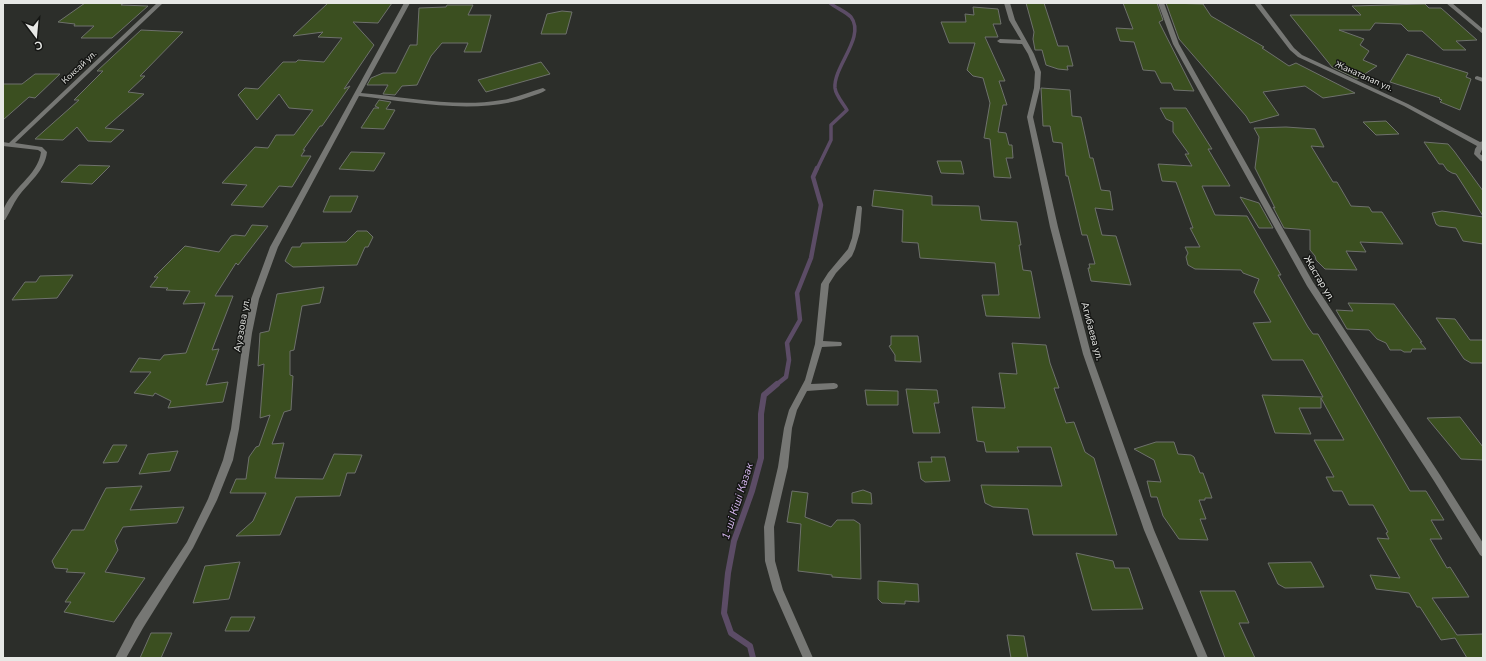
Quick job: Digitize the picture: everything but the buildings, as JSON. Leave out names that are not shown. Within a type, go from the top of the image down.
[{"type":"street","name":"Коксай ул.","points":[[11,144],[160,3]]},
{"type":"street","name":"Ауэзова ул.","points":[[120,658],[138,624],[190,545],[212,500],[228,460],[235,429],[248,332],[255,300],[264,271],[274,247],[407,3]]},
{"type":"street","name":"Агибаева ул.","points":[[1007,3],[1012,20],[1033,58],[1038,72],[1037,88],[1030,117],[1054,227],[1087,354],[1149,530],[1203,658]]},
{"type":"street","name":"Жастар ул.","points":[[1161,3],[1176,44],[1310,284],[1483,552]]},
{"type":"street","name":"Жанаталап ул.","points":[[1257,3],[1292,49],[1300,56],[1482,144]]},
{"type":"street","points":[[1449,3],[1483,32]]},
{"type":"street","points":[[1000,41],[1023,42]]},
{"type":"street","points":[[358,94],[472,104],[533,96],[543,90]]},
{"type":"street","points":[[3,144],[40,148],[44,152],[44,156],[33,174],[21,189],[3,218]]},
{"type":"street","points":[[1482,144],[1478,149],[1478,154],[1483,160]]},
{"type":"street","points":[[808,658],[778,590],[770,561],[769,527],[783,467],[788,428],[793,410],[809,380],[819,344],[825,284],[833,271],[849,253],[854,241],[858,208]]},
{"type":"street","points":[[819,344],[838,344]]},
{"type":"street","points":[[804,388],[834,386]]},
{"type":"waterway","name":"1-ші Кіші Казак","points":[[817,169],[831,140],[831,125],[847,110],[838,97],[835,88],[839,71],[855,34],[855,25],[851,17],[830,3]]},
{"type":"waterway","name":"1-ші Кіші Казак","points":[[776,385],[786,377],[789,360],[787,343],[800,320],[797,293],[811,258],[821,205],[813,177],[817,168]]},
{"type":"waterway","name":"1-ші Кіші Казак","points":[[753,658],[750,646],[731,633],[724,613],[728,573],[734,541],[752,491],[761,458],[761,414],[764,395],[777,384]]}]
